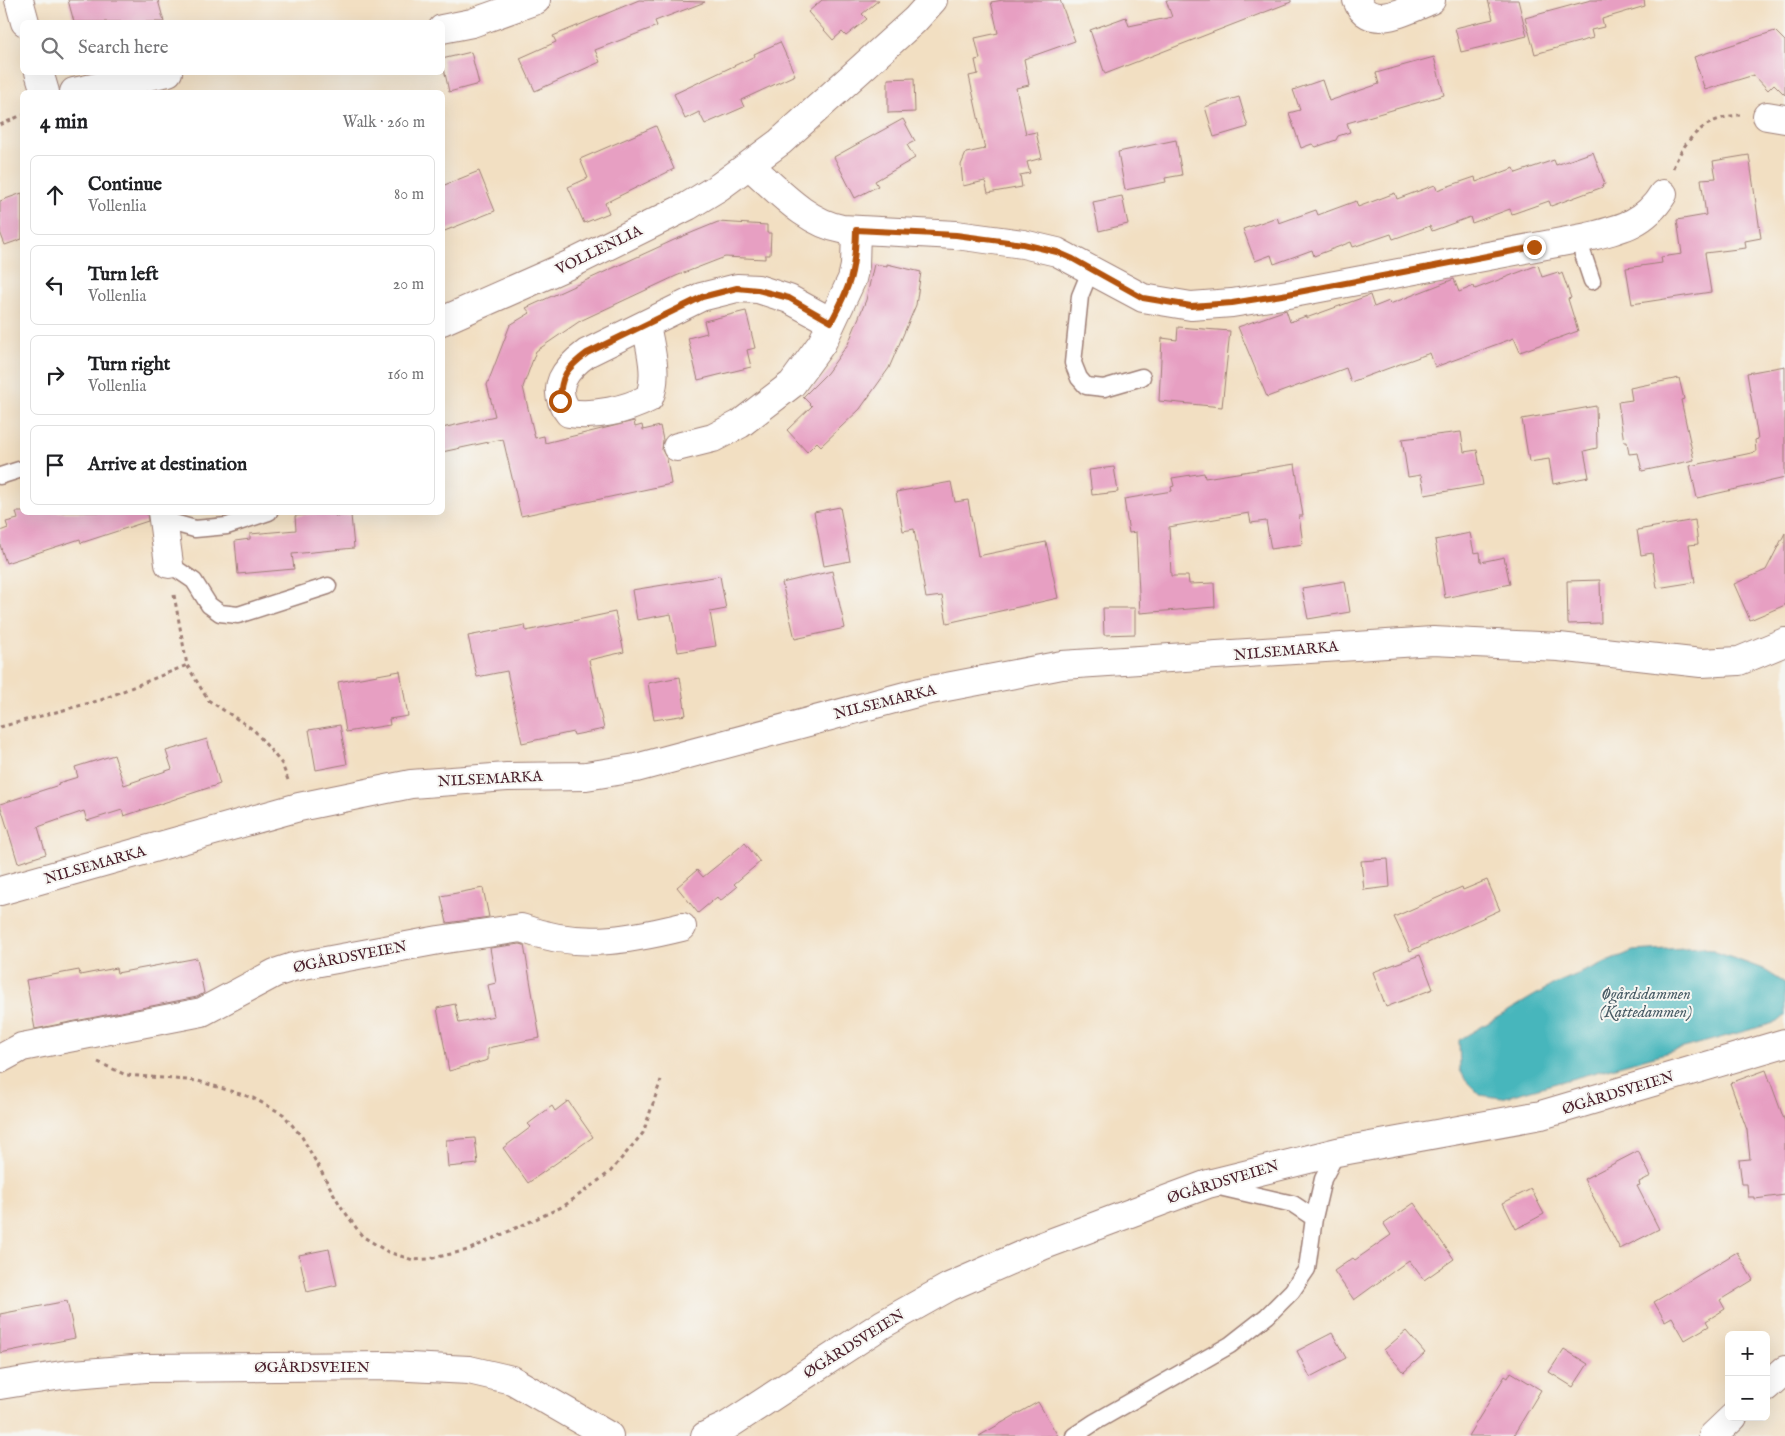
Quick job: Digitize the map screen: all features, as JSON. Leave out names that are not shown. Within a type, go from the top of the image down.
[{"type":"street","points":[[19,0],[25,20]]},
{"type":"street","points":[[445,28],[472,22],[536,0]]},
{"type":"street","name":"VOLLENLIA","points":[[445,320],[571,264],[688,206],[750,166],[822,104],[934,0]]},
{"type":"street","points":[[1362,7],[1380,17],[1394,15],[1431,0]]},
{"type":"street","points":[[40,75],[44,90]]},
{"type":"street","points":[[83,90],[154,75]]},
{"type":"street","points":[[750,166],[814,219],[828,226],[856,230],[956,235],[1023,244],[1057,252],[1143,298],[1160,302],[1205,306],[1288,294],[1578,239],[1637,222],[1648,214],[1663,194]]},
{"type":"street","points":[[677,447],[713,438],[740,424],[782,394],[808,366],[822,342],[852,279],[855,266],[856,230]]},
{"type":"street","points":[[646,324],[702,297],[737,288],[758,290],[789,298],[831,322]]},
{"type":"street","points":[[163,516],[169,564]]},
{"type":"street","name":"NILSEMARKA","points":[[0,891],[299,808],[411,784],[507,777],[586,776],[636,768],[920,692],[1062,665],[1433,642],[1559,647],[1701,663],[1739,661],[1785,642]]},
{"type":"street","name":"ØGÅRDSVEIEN","points":[[0,1059],[22,1047],[202,1012],[275,973],[320,960],[522,928],[543,936],[592,943],[638,938],[682,927]]},
{"type":"street","name":"ØGÅRDSVEIEN","points":[[705,1436],[727,1426],[883,1324],[949,1287],[1042,1246],[1208,1184],[1337,1152],[1541,1116],[1785,1043]]},
{"type":"street","name":"ØGÅRDSVEIEN","points":[[0,1385],[62,1375],[146,1368],[389,1366],[469,1370],[512,1380],[609,1436]]},
{"type":"street","points":[[1770,1383],[1785,1370]]},
{"type":"street","points":[[1713,1436],[1729,1421]]},
{"type":"lane","points":[[1578,239],[1592,281]]},
{"type":"lane","points":[[1091,269],[1080,296],[1073,363],[1079,378],[1086,386],[1104,388],[1142,377]]},
{"type":"lane","points":[[0,476],[20,470]]},
{"type":"lane","points":[[163,516],[195,529],[227,526],[260,515]]},
{"type":"lane","points":[[169,564],[194,581],[209,605],[220,613],[238,615],[328,586]]},
{"type":"lane","points":[[1074,1436],[1230,1345],[1267,1316],[1292,1290],[1307,1270],[1314,1218],[1323,1179],[1337,1152]]},
{"type":"lane","points":[[1208,1184],[1293,1204],[1314,1218]]},
{"type":"path","points":[[1688,141],[1699,130],[1720,118],[1752,115],[1776,118]]},
{"type":"path","points":[[0,125],[20,116]]},
{"type":"path","points":[[169,564],[187,665],[208,700],[254,730],[282,764],[299,808]]},
{"type":"path","points":[[0,727],[101,700],[187,665]]},
{"type":"path","points":[[82,1036],[99,1064],[126,1075],[198,1081],[253,1098],[283,1114],[302,1137],[340,1205],[362,1236],[388,1252],[413,1260],[429,1260],[468,1250],[564,1206],[610,1172],[643,1133],[660,1080]]},
{"type":"water","name":"Øgårdsdammen (Kattedammen)","points":[[1702,947],[1763,969],[1785,983],[1785,1016],[1778,1022],[1502,1098],[1480,1095],[1466,1081],[1460,1070],[1459,1040],[1554,984],[1633,951]]},
{"type":"building","points":[[68,0],[158,0],[163,20],[73,20]]},
{"type":"building","points":[[639,0],[705,2],[655,21],[657,26],[595,50],[600,62],[535,91],[520,58],[556,42],[553,36]]},
{"type":"building","points":[[822,0],[879,0],[862,14],[867,19],[846,36],[842,32],[833,40],[808,12]]},
{"type":"building","points":[[1003,0],[1060,0],[1075,41],[1024,59],[1029,85],[1016,88],[1026,134],[1036,132],[1042,158],[1027,162],[1030,173],[1020,175],[1022,187],[988,193],[985,181],[963,186],[961,165],[966,153],[985,149],[969,76],[978,74],[975,60],[980,59],[975,38],[998,33],[991,2]]},
{"type":"building","points":[[1166,0],[1291,0],[1291,2],[1105,74],[1090,30],[1126,17],[1129,26],[1172,17]]},
{"type":"building","points":[[1488,0],[1518,0],[1527,36],[1461,52],[1455,28],[1493,19]]},
{"type":"building","points":[[1591,0],[1644,0],[1645,6],[1602,19],[1604,27],[1591,30],[1593,38],[1535,54],[1525,18]]},
{"type":"building","points":[[1775,31],[1785,41],[1785,95],[1774,84],[1768,90],[1754,75],[1705,90],[1694,57]]},
{"type":"building","points":[[780,42],[795,75],[741,100],[744,107],[705,124],[699,112],[685,119],[674,94],[755,56],[754,54]]},
{"type":"building","points":[[471,52],[479,84],[449,92],[445,73],[445,58]]},
{"type":"building","points":[[1434,57],[1444,95],[1347,123],[1350,132],[1338,136],[1336,140],[1316,147],[1312,144],[1301,148],[1289,113],[1300,110],[1293,90],[1322,80],[1329,101],[1379,84],[1376,73]]},
{"type":"building","points":[[914,78],[915,112],[888,113],[888,79]]},
{"type":"building","points":[[1239,97],[1248,127],[1214,137],[1205,107]]},
{"type":"building","points":[[903,119],[915,141],[907,145],[915,158],[875,181],[878,186],[855,198],[834,157]]},
{"type":"building","points":[[656,126],[674,169],[605,203],[609,213],[584,223],[568,187],[588,178],[580,159]]},
{"type":"building","points":[[1176,140],[1182,175],[1165,178],[1166,182],[1125,190],[1118,152]]},
{"type":"building","points":[[1593,152],[1605,184],[1602,185],[1603,187],[1551,206],[1549,201],[1512,214],[1510,209],[1472,223],[1470,217],[1432,231],[1430,226],[1393,239],[1391,234],[1353,247],[1351,242],[1314,256],[1312,250],[1274,264],[1271,255],[1255,261],[1243,229],[1277,217],[1279,223],[1316,210],[1318,215],[1356,201],[1358,207],[1395,193],[1397,199],[1435,185],[1437,190],[1475,177],[1476,182],[1514,168],[1516,173],[1554,160],[1556,165]]},
{"type":"building","points":[[1749,155],[1761,238],[1745,241],[1746,248],[1705,253],[1711,292],[1632,304],[1626,268],[1662,263],[1661,257],[1682,254],[1677,220],[1706,215],[1701,179],[1716,178],[1713,161]]},
{"type":"building","points":[[479,171],[495,211],[445,231],[445,185]]},
{"type":"building","points":[[20,194],[20,240],[5,245],[0,232],[0,201]]},
{"type":"building","points":[[1122,196],[1128,224],[1099,231],[1093,202]]},
{"type":"building","points":[[718,222],[767,225],[767,233],[771,233],[770,255],[765,255],[765,259],[725,257],[676,276],[580,321],[536,351],[523,387],[535,438],[544,436],[545,443],[634,421],[635,427],[642,425],[643,430],[660,426],[663,440],[662,450],[667,459],[671,484],[521,516],[503,439],[445,451],[445,427],[495,416],[487,385],[510,325],[530,313],[526,308],[674,240]]},
{"type":"building","points":[[874,264],[887,266],[887,264],[921,272],[916,305],[889,368],[860,409],[821,446],[817,442],[807,452],[787,430],[812,406],[803,397],[827,373],[848,344],[866,300]]},
{"type":"building","points":[[1538,265],[1542,277],[1558,272],[1559,275],[1562,273],[1571,298],[1568,299],[1578,331],[1520,352],[1514,338],[1435,367],[1430,353],[1351,382],[1346,368],[1267,397],[1238,327],[1286,310],[1290,322],[1370,295],[1374,307],[1389,301],[1390,304],[1454,279],[1459,292],[1474,286],[1475,289]]},
{"type":"building","points":[[746,311],[755,348],[747,350],[751,367],[698,380],[688,338],[707,333],[704,321]]},
{"type":"building","points":[[1178,327],[1230,331],[1222,407],[1159,401],[1162,338],[1177,340]]},
{"type":"building","points":[[1785,366],[1785,478],[1697,498],[1690,466],[1756,452],[1755,440],[1758,439],[1747,373]]},
{"type":"building","points":[[1679,378],[1684,399],[1681,400],[1694,460],[1642,471],[1638,453],[1629,454],[1627,442],[1624,442],[1618,402],[1632,400],[1630,388]]},
{"type":"building","points":[[1596,406],[1597,448],[1584,451],[1589,477],[1553,484],[1549,459],[1529,462],[1522,419]]},
{"type":"building","points":[[1461,432],[1464,452],[1477,450],[1483,485],[1425,495],[1421,475],[1408,477],[1402,439]]},
{"type":"building","points":[[1295,464],[1303,516],[1299,516],[1303,544],[1271,549],[1266,521],[1251,523],[1249,513],[1169,527],[1171,576],[1188,576],[1189,584],[1214,583],[1215,607],[1140,613],[1136,532],[1129,533],[1124,499],[1172,491],[1171,487],[1174,486],[1172,478],[1204,473],[1205,478]]},
{"type":"building","points":[[1114,467],[1118,492],[1092,495],[1089,470]]},
{"type":"building","points":[[951,482],[955,502],[968,500],[978,556],[1046,542],[1058,598],[947,623],[942,596],[926,598],[914,529],[903,531],[896,492]]},
{"type":"building","points":[[840,507],[850,561],[824,566],[814,512]]},
{"type":"building","points":[[16,512],[20,512],[20,515],[147,515],[148,521],[81,543],[80,539],[6,563],[0,545],[0,531],[8,528],[6,522],[18,519]]},
{"type":"building","points":[[351,515],[354,548],[292,554],[294,569],[238,574],[235,541],[250,539],[250,534],[296,530],[295,516]]},
{"type":"building","points":[[1695,520],[1698,544],[1689,545],[1695,582],[1657,588],[1652,553],[1641,555],[1637,530]]},
{"type":"building","points":[[1470,533],[1474,553],[1480,552],[1481,562],[1504,557],[1510,584],[1445,598],[1435,540]]},
{"type":"building","points":[[1785,533],[1785,605],[1750,620],[1734,584],[1766,570]]},
{"type":"building","points":[[832,571],[845,628],[795,639],[782,583]]},
{"type":"building","points":[[720,576],[726,609],[710,612],[716,646],[678,652],[671,614],[637,620],[632,590]]},
{"type":"building","points":[[1600,580],[1601,623],[1568,624],[1567,581]]},
{"type":"building","points":[[1345,581],[1350,612],[1308,619],[1302,588]]},
{"type":"building","points":[[1103,608],[1135,608],[1135,634],[1104,635]]},
{"type":"building","points":[[615,612],[624,652],[589,660],[604,729],[574,735],[573,732],[522,743],[507,671],[477,677],[468,636],[525,625],[526,631]]},
{"type":"building","points":[[400,671],[408,716],[389,719],[390,725],[346,732],[338,682]]},
{"type":"building","points":[[680,677],[686,715],[654,720],[648,683]]},
{"type":"building","points":[[340,725],[347,764],[316,770],[309,730]]},
{"type":"building","points":[[207,739],[220,784],[124,816],[122,810],[87,821],[84,811],[38,827],[46,854],[18,863],[0,804],[78,777],[75,767],[114,755],[124,785],[172,769],[166,751]]},
{"type":"building","points":[[745,843],[760,862],[734,884],[737,887],[720,901],[717,897],[698,913],[677,887],[697,870],[703,877]]},
{"type":"building","points":[[1388,859],[1390,887],[1364,890],[1361,861]]},
{"type":"building","points":[[1487,880],[1500,910],[1410,951],[1394,917],[1462,887],[1463,890]]},
{"type":"building","points":[[483,888],[489,917],[447,923],[441,896]]},
{"type":"building","points":[[524,945],[540,1038],[492,1047],[488,1049],[488,1060],[449,1071],[437,1008],[455,1004],[459,1023],[494,1016],[488,985],[496,983],[490,948]]},
{"type":"building","points":[[1420,955],[1433,989],[1386,1007],[1373,972]]},
{"type":"building","points":[[197,958],[204,993],[197,997],[35,1029],[26,980],[79,970],[80,975],[116,968],[117,973]]},
{"type":"building","points":[[1766,1070],[1785,1122],[1785,1195],[1755,1199],[1755,1197],[1748,1197],[1747,1184],[1742,1184],[1739,1160],[1750,1159],[1747,1130],[1730,1083]]},
{"type":"building","points":[[568,1101],[593,1137],[528,1183],[503,1148],[531,1127],[528,1124],[552,1106],[555,1111]]},
{"type":"building","points":[[475,1138],[478,1164],[448,1167],[446,1140]]},
{"type":"building","points":[[1638,1151],[1651,1176],[1639,1182],[1640,1185],[1637,1186],[1659,1229],[1620,1249],[1584,1179]]},
{"type":"building","points":[[1531,1189],[1544,1214],[1516,1229],[1503,1203]]},
{"type":"building","points":[[1414,1203],[1454,1259],[1424,1280],[1409,1260],[1354,1300],[1334,1271],[1353,1258],[1355,1260],[1391,1235],[1384,1224]]},
{"type":"building","points":[[329,1249],[337,1285],[307,1292],[299,1255]]},
{"type":"building","points":[[1737,1252],[1753,1280],[1720,1300],[1725,1309],[1706,1321],[1709,1326],[1685,1340],[1672,1317],[1665,1321],[1654,1302]]},
{"type":"building","points":[[67,1301],[75,1338],[0,1353],[0,1314]]},
{"type":"building","points":[[1406,1331],[1425,1353],[1404,1372],[1384,1350]]},
{"type":"building","points":[[1332,1333],[1346,1358],[1310,1377],[1297,1351]]},
{"type":"building","points":[[1564,1349],[1588,1364],[1573,1387],[1549,1372]]},
{"type":"building","points":[[1511,1372],[1541,1390],[1513,1436],[1468,1436],[1505,1376],[1508,1378]]},
{"type":"building","points":[[1038,1402],[1058,1436],[979,1436]]},
{"type":"route","points":[[560,401],[560,383],[571,364],[587,353],[702,297],[737,288],[758,290],[789,298],[831,322],[852,279],[855,266],[856,230],[956,235],[1023,244],[1057,252],[1073,259],[1143,298],[1191,306],[1232,303],[1288,294],[1534,247]]}]
